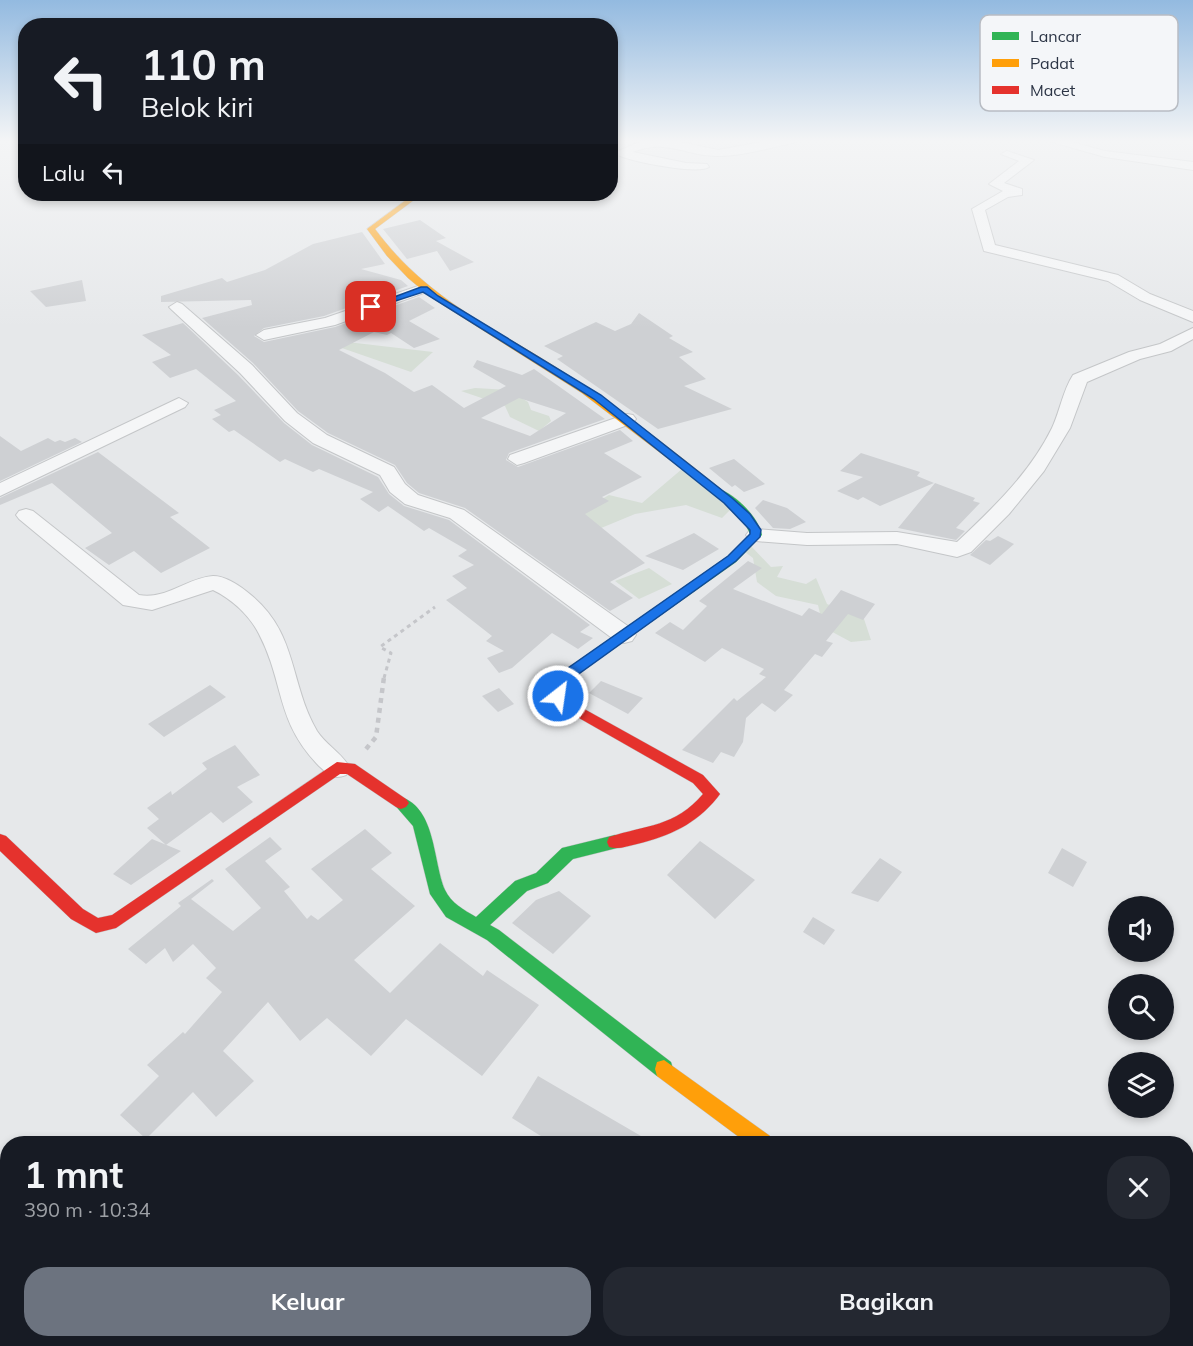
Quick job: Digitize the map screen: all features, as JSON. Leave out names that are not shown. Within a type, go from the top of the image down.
[{"type":"street","points":[[405,203],[383,217],[371,229],[378,244],[424,288],[435,298],[597,397],[627,419],[746,517],[756,535]]},
{"type":"street","points":[[988,203],[978,208],[989,248],[1113,278],[1161,304],[1193,317]]},
{"type":"street","points":[[264,335],[329,322],[424,288]]},
{"type":"street","points":[[177,307],[246,369],[291,417],[320,439],[387,471],[397,488],[412,500],[432,504],[457,514],[624,635]]},
{"type":"street","points":[[477,927],[521,886],[542,878],[568,853],[666,831],[703,806],[712,794],[698,779],[564,703],[558,696],[563,678],[732,559],[756,535],[807,539],[897,538],[957,550],[964,547],[1011,502],[1051,449],[1072,407],[1080,379],[1090,372],[1135,355],[1165,348],[1193,333]]},
{"type":"street","points":[[0,490],[41,472],[123,427],[179,403]]},
{"type":"street","points":[[517,459],[627,419]]},
{"type":"street","points":[[26,515],[139,603],[160,601],[214,583],[222,584],[255,610],[274,635],[294,704],[307,736],[344,768],[396,798],[420,823],[438,894],[453,912],[493,935],[615,1033],[754,1136]]},
{"type":"street","points":[[0,841],[77,914],[96,926],[117,921],[344,768]]},
{"type":"path","points":[[344,768],[376,737],[384,678],[391,653],[380,647],[435,607]]},
{"type":"shaded area","points":[[313,338],[433,352],[411,372]]},
{"type":"shaded area","points":[[475,388],[509,390],[528,402],[531,410],[549,416],[551,421],[539,431],[510,417],[505,406],[461,391]]},
{"type":"shaded area","points":[[682,469],[732,508],[722,518],[686,505],[635,514],[565,543],[567,519],[609,495],[642,503]]},
{"type":"shaded area","points":[[751,546],[771,567],[783,566],[777,577],[806,584],[816,578],[827,604],[864,619],[871,640],[851,642],[823,627],[818,605],[776,596],[757,582],[753,558],[745,552]]},
{"type":"shaded area","points":[[649,568],[672,584],[639,599],[615,581]]},
{"type":"building","points":[[420,220],[446,238],[436,241],[474,262],[450,271],[437,251],[407,259],[383,229]]},
{"type":"building","points":[[362,232],[385,264],[361,269],[401,280],[408,286],[324,316],[264,328],[254,336],[264,342],[335,327],[419,297],[435,308],[409,321],[440,339],[414,348],[391,333],[387,335],[374,332],[339,350],[385,373],[414,392],[432,385],[464,408],[506,386],[473,367],[477,360],[522,375],[534,369],[605,419],[509,453],[506,460],[518,467],[620,430],[633,441],[604,453],[642,477],[602,497],[609,501],[585,514],[645,563],[610,582],[633,598],[610,611],[465,508],[419,493],[407,483],[395,465],[328,433],[298,411],[253,363],[202,318],[252,305],[251,300],[161,302],[161,296],[222,278],[227,282],[265,270],[313,244]],"holes":[[[519,398],[566,413],[530,436],[481,418]]]},
{"type":"building","points":[[82,280],[86,301],[46,307],[30,291]]},
{"type":"building","points":[[639,313],[673,336],[669,338],[693,352],[679,357],[706,379],[684,386],[732,409],[658,429],[557,359],[563,356],[544,346],[596,322],[615,331],[631,324]]},
{"type":"building","points":[[183,323],[284,423],[312,445],[378,477],[389,494],[404,506],[449,520],[590,625],[580,632],[593,638],[578,649],[552,633],[512,668],[499,673],[487,658],[504,651],[486,641],[492,636],[446,600],[467,588],[452,576],[474,565],[458,556],[467,550],[429,528],[424,531],[388,506],[379,512],[360,499],[373,492],[319,469],[313,472],[285,459],[280,462],[234,430],[229,432],[212,419],[221,415],[214,410],[236,401],[196,369],[170,378],[152,362],[171,355],[142,335]]},
{"type":"building","points":[[0,436],[21,451],[48,438],[55,442],[60,440],[65,442],[75,438],[82,442],[0,481]]},
{"type":"building","points":[[98,452],[179,513],[170,517],[210,548],[161,573],[134,551],[109,565],[85,548],[112,533],[52,483],[0,505],[0,498]]},
{"type":"building","points":[[861,453],[920,472],[917,476],[934,483],[880,506],[863,497],[858,500],[837,491],[863,477],[840,471]]},
{"type":"building","points":[[734,459],[765,484],[744,492],[735,485],[732,487],[709,468]]},
{"type":"building","points":[[935,483],[975,498],[973,501],[980,503],[956,528],[965,531],[956,540],[898,528]]},
{"type":"building","points":[[763,500],[787,508],[806,522],[790,529],[773,528],[755,508]]},
{"type":"building","points":[[694,533],[719,549],[683,570],[645,556]]},
{"type":"building","points":[[998,536],[1014,544],[990,565],[970,555],[986,540],[990,541]]},
{"type":"building","points":[[748,561],[762,568],[733,589],[802,616],[809,608],[822,614],[841,590],[875,604],[863,620],[848,614],[826,641],[833,643],[822,657],[815,654],[784,690],[793,695],[775,712],[762,703],[746,718],[743,742],[734,757],[721,752],[713,763],[682,750],[734,698],[737,701],[766,677],[759,674],[764,669],[722,648],[705,662],[655,633],[670,622],[683,630],[707,606],[699,601]]},
{"type":"building","points":[[601,681],[643,698],[628,714],[589,693]]},
{"type":"building","points":[[210,685],[226,697],[164,737],[148,724]]},
{"type":"building","points":[[499,688],[514,704],[498,712],[482,696]]},
{"type":"building","points":[[235,745],[260,775],[237,787],[253,802],[223,823],[211,812],[166,845],[147,828],[159,819],[147,808],[171,791],[172,795],[207,769],[202,763]]},
{"type":"building","points":[[365,829],[392,853],[371,869],[415,906],[354,960],[390,993],[440,943],[483,976],[487,970],[539,1005],[482,1076],[406,1019],[371,1056],[327,1018],[300,1041],[268,1002],[223,1051],[254,1081],[216,1117],[193,1092],[149,1136],[143,1136],[120,1115],[159,1076],[147,1065],[183,1032],[185,1034],[222,992],[206,978],[216,968],[193,944],[173,962],[165,948],[146,964],[128,949],[181,906],[178,903],[212,879],[214,881],[191,899],[233,931],[261,908],[225,869],[270,837],[282,849],[265,861],[290,887],[284,891],[307,919],[311,915],[318,920],[343,900],[311,869]]},
{"type":"building","points":[[152,839],[181,851],[131,885],[113,874]]},
{"type":"building","points":[[700,841],[755,880],[715,919],[667,875]]},
{"type":"building","points":[[1062,848],[1087,862],[1073,887],[1048,873]]},
{"type":"building","points":[[880,858],[902,872],[878,902],[851,893]]},
{"type":"building","points":[[559,891],[591,916],[553,954],[512,923],[536,900]]},
{"type":"building","points":[[813,917],[835,930],[824,945],[803,932]]},
{"type":"building","points":[[538,1076],[641,1136],[541,1136],[512,1118]]},
{"type":"traffic: fast","points":[[577,710],[558,696],[563,678],[732,559],[756,535],[747,516],[717,491]]},
{"type":"traffic: fast","points":[[401,803],[420,823],[438,894],[452,912],[477,927]]},
{"type":"traffic: fast","points":[[615,842],[568,853],[542,878],[521,886],[477,927],[493,935],[664,1069]]},
{"type":"traffic: slow","points":[[406,203],[371,229],[411,276],[460,314],[585,391],[717,491]]},
{"type":"traffic: slow","points":[[664,1069],[754,1136]]},
{"type":"traffic: jam","points":[[577,710],[698,779],[712,794],[692,815],[669,828],[615,842]]},
{"type":"traffic: jam","points":[[0,841],[77,914],[96,926],[116,921],[337,768],[350,768],[401,803]]},
{"type":"route","points":[[371,307],[424,288],[435,298],[597,397],[643,431],[728,501],[746,517],[756,530],[756,535],[732,559],[563,678],[558,696]]}]
